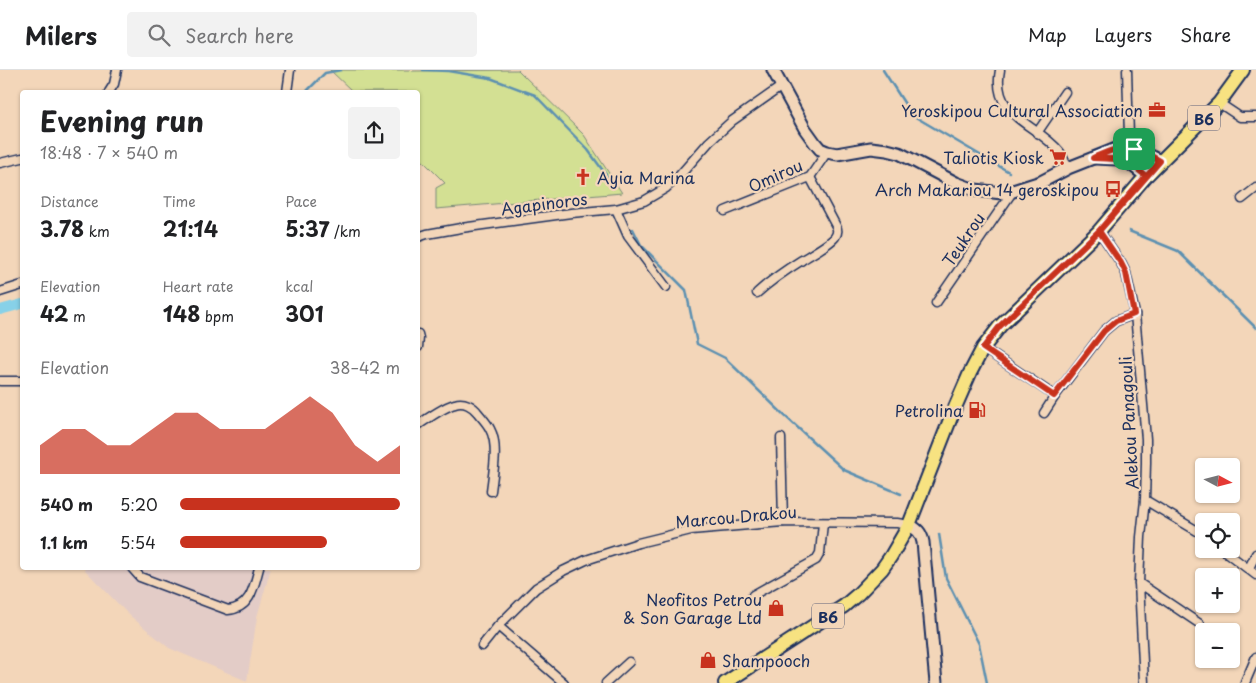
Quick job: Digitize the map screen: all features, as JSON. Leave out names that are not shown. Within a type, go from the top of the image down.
[{"type":"main road","name":"B6","points":[[724,683],[844,606],[882,569],[908,525],[953,412],[983,348],[1000,326],[1099,231],[1160,161],[1219,103],[1243,70]]},
{"type":"street","points":[[110,90],[114,84],[117,70]]},
{"type":"street","points":[[287,90],[290,70]]},
{"type":"street","points":[[773,70],[805,129],[820,149],[837,154],[871,148],[899,153],[956,183],[975,190],[1002,193],[1013,191],[1041,182],[1068,168],[1127,143],[1147,146]]},
{"type":"street","points":[[1000,70],[998,82],[1000,94],[1008,109],[1058,151],[1068,168]]},
{"type":"street","points":[[1127,70],[1127,143]]},
{"type":"street","name":"Agapinoros","points":[[420,236],[461,228],[571,213],[616,209],[644,200],[666,188],[709,142],[732,121],[782,86]]},
{"type":"street","points":[[1037,133],[1065,92]]},
{"type":"street","points":[[1219,103],[1240,117],[1256,118]]},
{"type":"street","points":[[1127,143],[1160,161]]},
{"type":"street","name":"Omirou","points":[[725,211],[810,177],[827,152]]},
{"type":"street","points":[[0,163],[20,158]]},
{"type":"street","points":[[1093,158],[1127,161],[1146,176]]},
{"type":"street","points":[[757,293],[774,278],[815,252],[837,235],[838,229],[810,177]]},
{"type":"street","points":[[1242,199],[1256,188]]},
{"type":"street","name":"Teukrou","points":[[936,303],[1013,191]]},
{"type":"street","points":[[616,209],[628,236],[666,287]]},
{"type":"street","name":"Alekou Panagouli","points":[[1099,231],[1126,273],[1134,314],[1146,439],[1145,500],[1139,583],[1144,683]]},
{"type":"street","points":[[0,292],[20,286]]},
{"type":"street","points":[[1044,413],[1054,396],[1104,331],[1116,321],[1134,314]]},
{"type":"street","points":[[983,348],[1054,396]]},
{"type":"street","points":[[0,381],[20,381]]},
{"type":"street","points":[[420,424],[452,404],[468,404],[474,408],[491,430],[494,439],[495,450],[491,491]]},
{"type":"street","points":[[781,438],[783,522]]},
{"type":"street","points":[[1145,500],[1195,531]]},
{"type":"street","name":"Marcou Drakou","points":[[482,646],[498,626],[536,588],[563,571],[586,560],[638,543],[691,530],[783,522],[897,523],[908,525]]},
{"type":"street","points":[[754,596],[816,560],[820,553],[823,523]]},
{"type":"street","points":[[908,525],[921,534],[923,542],[936,683]]},
{"type":"street","points":[[1249,568],[1256,554]]},
{"type":"street","points":[[1235,558],[1256,575]]},
{"type":"street","points":[[134,570],[140,577],[223,610],[234,610],[247,601],[251,595],[258,570]]},
{"type":"street","points":[[1139,583],[1199,623]]},
{"type":"street","points":[[498,626],[564,683]]},
{"type":"street","points":[[1245,683],[1256,658]]},
{"type":"street","points":[[606,683],[630,662]]},
{"type":"shaded area","points":[[85,570],[270,570],[257,617],[247,681],[169,648],[128,614]]},
{"type":"green space","points":[[330,70],[518,70],[584,135],[622,193],[436,209],[436,188],[445,183],[420,158],[420,90],[351,90]]},
{"type":"waterway","points":[[308,90],[325,73],[341,70]]},
{"type":"waterway","points":[[423,70],[448,71],[490,78],[535,95],[588,150],[612,183]]},
{"type":"waterway","points":[[883,70],[912,115],[1009,172]]},
{"type":"waterway","points":[[633,229],[641,245],[686,290],[697,344],[725,358],[844,470],[901,494]]},
{"type":"waterway","points":[[1129,231],[1178,251],[1256,328]]},
{"type":"waterway","points":[[0,310],[20,305]]},
{"type":"waterway","points":[[939,534],[946,578],[979,644],[987,683]]},
{"type":"place","name":"Yeroskipou Cultural Association","points":[[1157,110]]},
{"type":"place","name":"Taliotis Kiosk","points":[[1058,157]]},
{"type":"place","name":"Ayia Marina","points":[[583,177]]},
{"type":"place","name":"Arch Makariou 14 geroskipou","points":[[1113,189]]},
{"type":"place","name":"Petrolina","points":[[977,410]]},
{"type":"place","name":"Neofitos Petrou & Son Garage Ltd","points":[[776,608]]},
{"type":"place","name":"Shampooch","points":[[708,660]]},
{"type":"route","points":[[1134,149],[1127,147],[1116,149],[1093,158],[1127,161],[1146,176],[1099,231],[1126,273],[1134,314],[1116,321],[1104,331],[1054,396],[983,348],[1000,326],[1099,231],[1160,161],[1140,150],[1134,149]]}]
